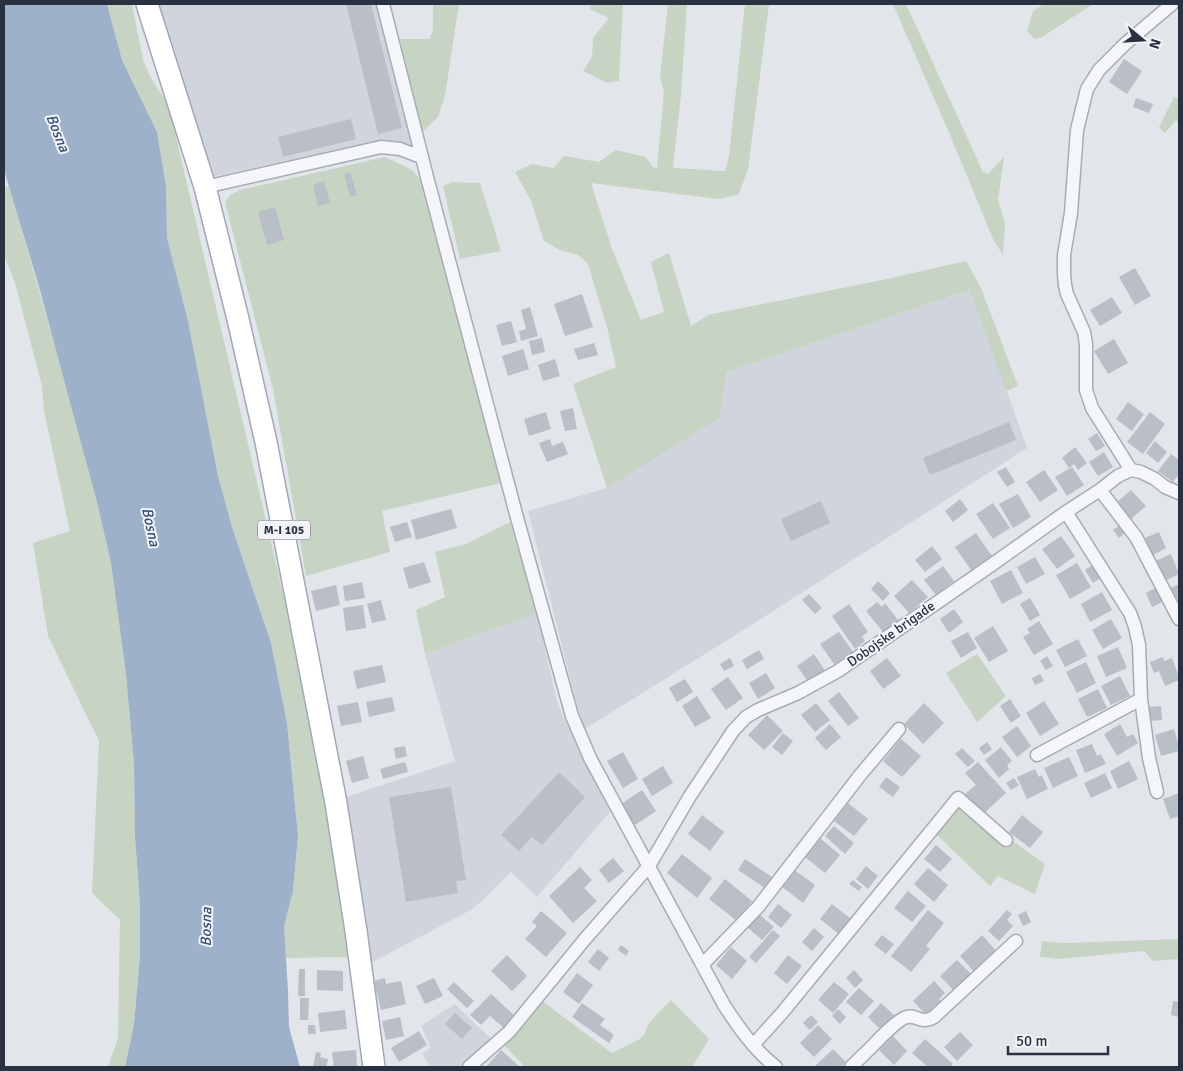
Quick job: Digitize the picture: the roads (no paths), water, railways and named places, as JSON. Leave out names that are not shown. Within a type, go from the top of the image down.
[{"type":"main road","name":"M-I 105","points":[[147,4],[205,187],[266,442],[338,813],[374,1067]]},
{"type":"street","points":[[383,4],[421,157],[572,716],[591,760],[724,1005],[743,1033],[766,1059],[776,1067]]},
{"type":"street","points":[[1172,4],[1125,44],[1099,70],[1087,89],[1077,130],[1070,213],[1064,255],[1064,274],[1068,294],[1084,332],[1086,344],[1086,390],[1092,408],[1131,470],[1148,475],[1165,487],[1179,493]]},
{"type":"street","points":[[205,187],[381,147],[400,150],[421,157]]},
{"type":"street","name":"Dobojske brigade","points":[[469,1067],[509,1032],[585,939],[649,866],[701,780],[733,732],[746,717],[798,693],[838,671],[1118,476],[1131,470]]},
{"type":"street","points":[[1100,490],[1136,537],[1179,619]]},
{"type":"street","points":[[1066,512],[1130,613],[1135,627],[1139,645],[1141,699],[1149,758],[1157,792]]},
{"type":"street","points":[[1037,755],[1141,699]]},
{"type":"street","points":[[703,964],[758,907],[861,774],[898,730]]},
{"type":"street","points":[[753,1044],[782,1013],[958,798],[1006,840]]},
{"type":"street","points":[[851,1067],[893,1026],[904,1018],[914,1017],[923,1021],[934,1017],[1016,941]]},
{"type":"water","name":"Bosna","points":[[4,4],[107,4],[122,60],[157,132],[166,186],[167,238],[188,321],[218,476],[232,527],[271,643],[287,723],[298,836],[293,891],[284,926],[289,1027],[300,1067],[125,1067],[134,1024],[140,957],[140,904],[135,838],[134,764],[126,674],[111,563],[97,502],[39,287],[4,170]]}]
